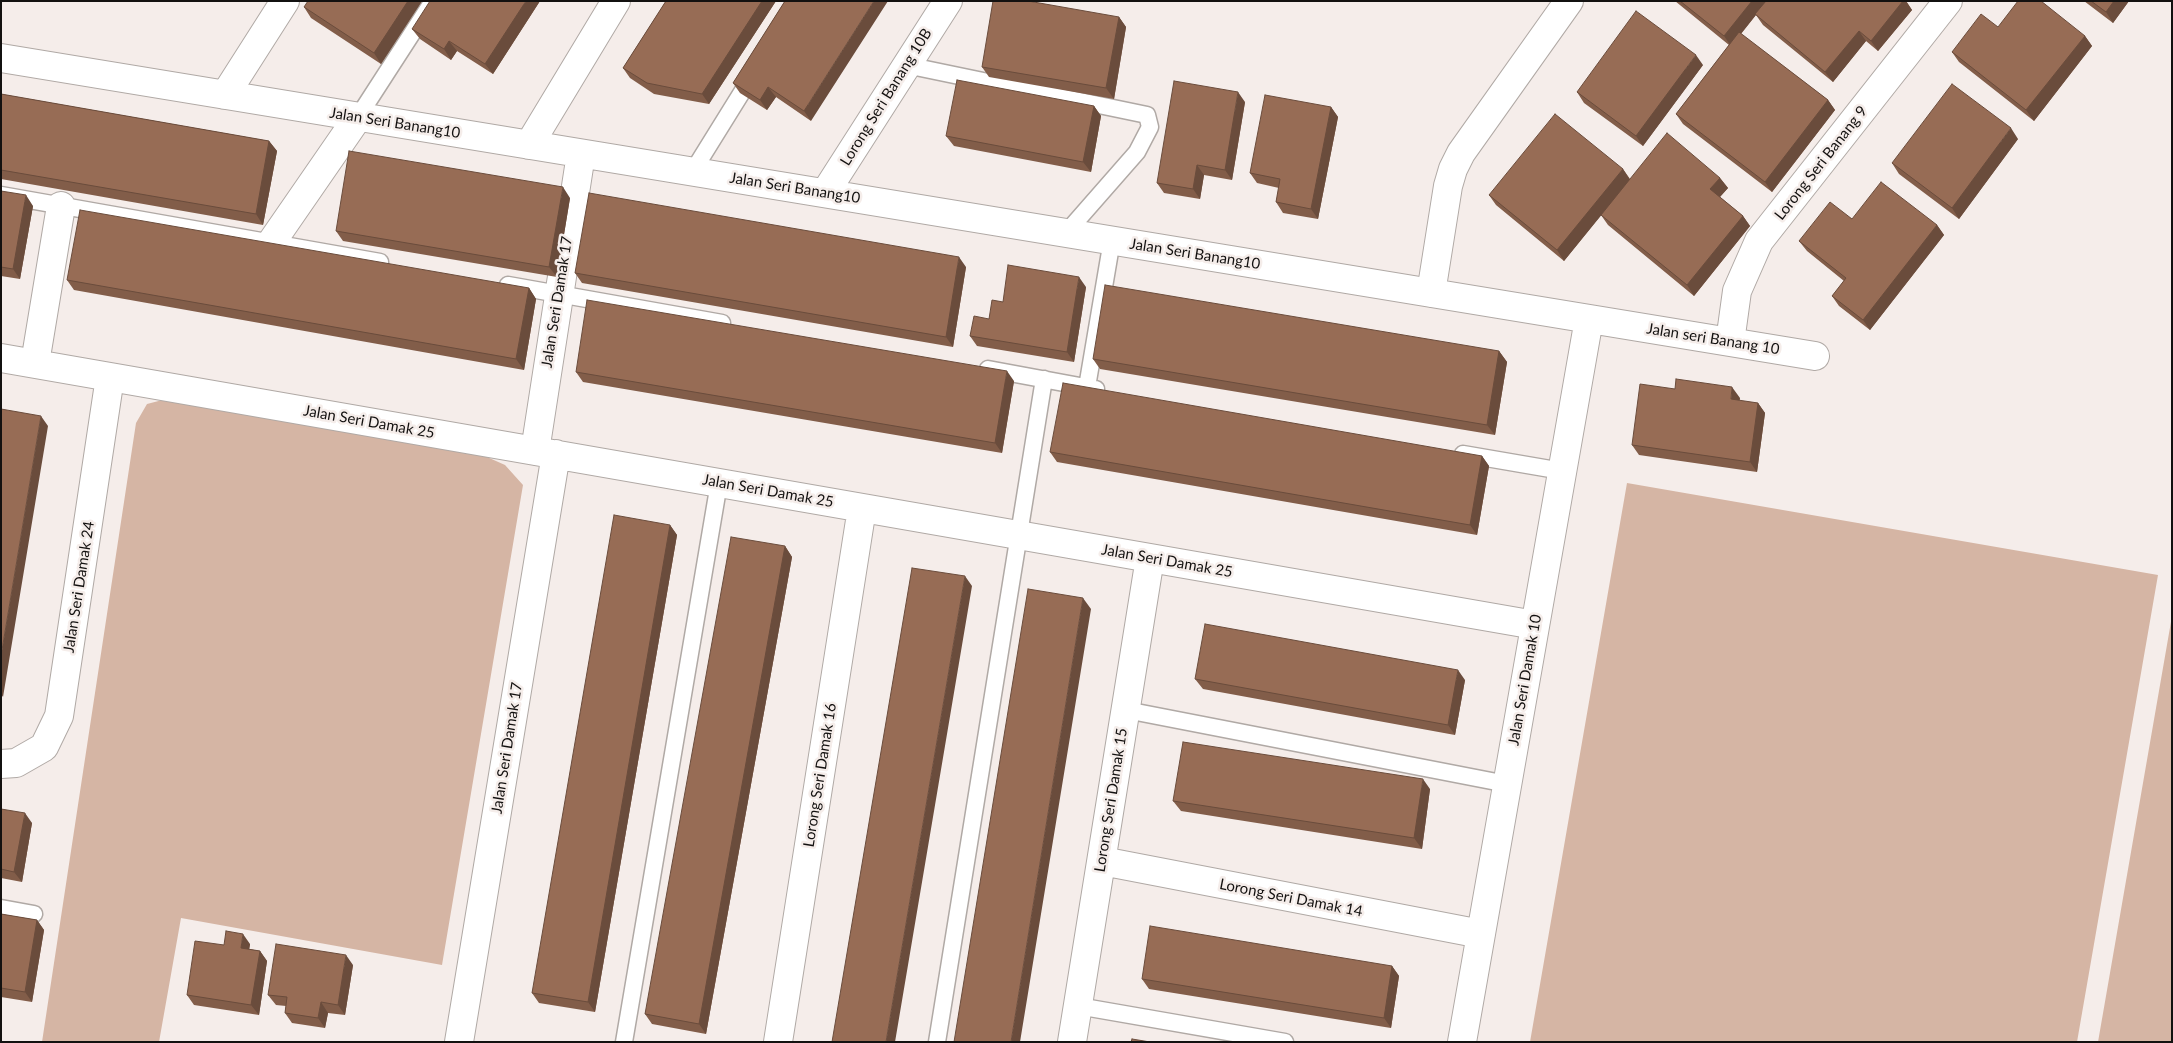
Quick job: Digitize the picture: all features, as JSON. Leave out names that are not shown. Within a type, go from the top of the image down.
[{"type":"street","points":[[225,95],[285,1]]},
{"type":"street","points":[[529,145],[616,1]]},
{"type":"street","name":"Lorong Seri Banang 10B","points":[[825,193],[948,1]]},
{"type":"street","points":[[1431,293],[1453,169],[1461,153],[1569,1]]},
{"type":"street","name":"Lorong Seri Banang 9","points":[[1730,342],[1737,291],[1759,241],[1948,1]]},
{"type":"street","name":"Jalan Seri Banang10","points":[[1,58],[1600,320]]},
{"type":"street","points":[[271,243],[358,117]]},
{"type":"street","name":"Jalan Seri Damak 17","points":[[458,1042],[545,453],[558,294],[581,154]]},
{"type":"street","points":[[35,363],[61,206]]},
{"type":"street","name":"Jalan seri Banang 10","points":[[1600,320],[1815,356]]},
{"type":"street","name":"Jalan Seri Damak 10","points":[[1462,1042],[1562,471],[1600,320]]},
{"type":"street","name":"Jalan Seri Damak 25","points":[[1,358],[1535,625]]},
{"type":"street","name":"Jalan Seri Damak 24","points":[[1,764],[16,764],[44,747],[59,716],[110,377]]},
{"type":"street","name":"Lorong Seri Damak 16","points":[[778,1042],[862,508]]},
{"type":"street","name":"Lorong Seri Damak 15","points":[[1072,1042],[1150,558]]},
{"type":"street","name":"Lorong Seri Damak 14","points":[[1102,861],[1481,934]]},
{"type":"lane","points":[[358,117],[433,1]]},
{"type":"lane","points":[[906,64],[1147,114],[1150,127],[1137,152],[1066,233]]},
{"type":"lane","points":[[693,172],[758,66]]},
{"type":"lane","points":[[1,195],[395,265]]},
{"type":"lane","points":[[1087,387],[1112,240]]},
{"type":"lane","points":[[491,282],[733,325]]},
{"type":"lane","points":[[976,368],[1116,392]]},
{"type":"lane","points":[[937,1042],[1044,379]]},
{"type":"lane","points":[[1445,450],[1562,471]]},
{"type":"lane","points":[[624,1042],[719,483]]},
{"type":"lane","points":[[1126,710],[1507,784]]},
{"type":"lane","points":[[1,908],[34,914]]},
{"type":"lane","points":[[1078,1006],[1285,1042]]},
{"type":"shaded area","points":[[174,397],[469,449],[505,465],[523,485],[442,965],[181,918],[159,1042],[42,1042],[136,423],[147,404]]},
{"type":"shaded area","points":[[1627,483],[2158,575],[2077,1042],[1530,1042]]},
{"type":"shaded area","points":[[2172,616],[2172,1042],[2098,1042]]},
{"type":"building","points":[[308,1],[408,1],[374,53],[304,7]]},
{"type":"building","points":[[430,1],[526,1],[485,64],[449,41],[444,49],[412,29]]},
{"type":"building","points":[[666,1],[762,1],[702,94],[647,83],[623,68]]},
{"type":"building","points":[[785,1],[874,1],[804,111],[768,87],[760,100],[733,83]]},
{"type":"building","points":[[993,1],[1028,1],[1119,17],[1106,88],[982,67]]},
{"type":"building","points":[[1680,1],[1752,1],[1724,36]]},
{"type":"building","points":[[1766,1],[1903,1],[1871,41],[1859,31],[1825,72],[1755,14]]},
{"type":"building","points":[[2018,1],[2041,1],[2085,36],[2026,110],[1952,52],[1981,14],[1998,27]]},
{"type":"building","points":[[2091,1],[2114,1],[2106,12]]},
{"type":"building","points":[[1636,11],[1696,55],[1636,136],[1577,92]]},
{"type":"building","points":[[1739,32],[1828,100],[1765,182],[1676,114]]},
{"type":"building","points":[[957,80],[1094,106],[1083,162],[946,136]]},
{"type":"building","points":[[1174,81],[1238,92],[1225,170],[1197,165],[1193,189],[1157,183]]},
{"type":"building","points":[[1952,84],[2011,128],[1952,208],[1892,163]]},
{"type":"building","points":[[1,94],[269,141],[256,214],[1,170]]},
{"type":"building","points":[[1265,95],[1331,107],[1311,209],[1276,202],[1280,179],[1250,173]]},
{"type":"building","points":[[1555,114],[1623,169],[1557,250],[1489,195]]},
{"type":"building","points":[[1667,133],[1720,178],[1710,189],[1743,216],[1687,285],[1601,215]]},
{"type":"building","points":[[349,151],[563,187],[549,267],[336,231]]},
{"type":"building","points":[[1881,182],[1937,225],[1863,320],[1832,296],[1846,278],[1799,241],[1830,202],[1852,219]]},
{"type":"building","points":[[1,191],[26,195],[13,269],[1,267]]},
{"type":"building","points":[[589,193],[959,257],[946,337],[575,273]]},
{"type":"building","points":[[80,210],[529,288],[516,359],[67,280]]},
{"type":"building","points":[[1008,265],[1079,277],[1067,352],[970,336],[974,316],[989,319],[992,300],[1003,302]]},
{"type":"building","points":[[1105,285],[1499,351],[1487,425],[1093,359]]},
{"type":"building","points":[[587,300],[1007,371],[995,443],[576,372]]},
{"type":"building","points":[[1676,379],[1732,387],[1731,399],[1758,403],[1750,462],[1632,445],[1640,384],[1675,389]]},
{"type":"building","points":[[1063,383],[1482,456],[1470,525],[1050,452]]},
{"type":"building","points":[[1,409],[41,416],[1,656]]},
{"type":"building","points":[[614,515],[670,525],[588,1002],[532,993]]},
{"type":"building","points":[[731,537],[785,546],[699,1024],[645,1014]]},
{"type":"building","points":[[912,568],[965,576],[886,1042],[832,1042]]},
{"type":"building","points":[[1028,589],[1083,598],[1011,1042],[954,1042]]},
{"type":"building","points":[[1205,624],[1458,670],[1448,725],[1195,679]]},
{"type":"building","points":[[1183,742],[1423,779],[1414,838],[1173,801]]},
{"type":"building","points":[[1,809],[25,813],[14,872],[1,869]]},
{"type":"building","points":[[1,914],[37,920],[25,992],[1,988]]},
{"type":"building","points":[[1150,926],[1392,966],[1384,1018],[1142,979]]},
{"type":"building","points":[[226,931],[243,934],[241,948],[260,951],[251,1005],[187,995],[195,941],[224,945]]},
{"type":"building","points":[[276,944],[346,955],[338,1005],[321,1002],[318,1018],[285,1013],[287,997],[268,995]]},
{"type":"building","points":[[1132,1039],[1150,1042],[1131,1042]]}]
